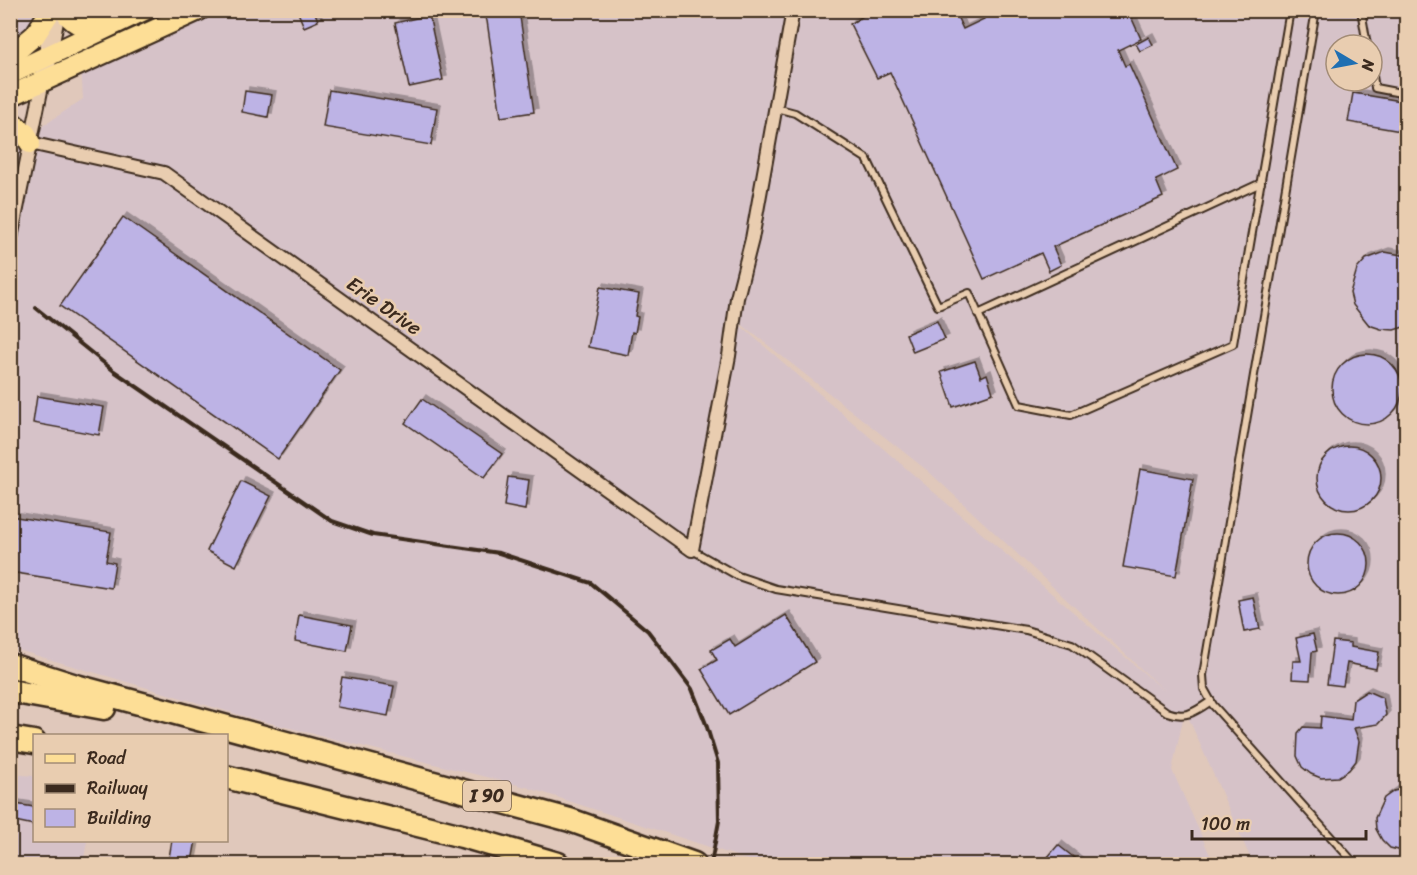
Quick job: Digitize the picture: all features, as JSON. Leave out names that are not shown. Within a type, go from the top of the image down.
[{"type":"highway","points":[[10,665],[76,686],[297,746]]},
{"type":"highway","name":"I 90","points":[[10,691],[297,746],[570,820],[684,861]]},
{"type":"highway","points":[[10,738],[33,742]]},
{"type":"highway","points":[[10,748],[33,751]]},
{"type":"highway","name":"I 90","points":[[228,777],[451,833],[558,864]]},
{"type":"main road","points":[[10,56],[35,35],[51,10]]},
{"type":"main road","points":[[43,81],[56,10]]},
{"type":"main road","points":[[64,10],[71,20],[85,27],[115,25]]},
{"type":"main road","points":[[10,74],[144,10]]},
{"type":"main road","points":[[10,96],[199,10]]},
{"type":"main road","points":[[10,121],[26,134],[30,142]]},
{"type":"street","points":[[693,550],[729,356],[737,298],[752,239],[793,10]]},
{"type":"street","points":[[10,243],[14,208],[43,81]]},
{"type":"street","name":"Erie Drive","points":[[30,142],[164,173],[693,550]]},
{"type":"lane","points":[[776,108],[795,113],[867,159],[938,306],[969,293],[1019,405],[1071,415],[1233,344],[1290,10]]},
{"type":"lane","points":[[1316,10],[1203,675],[1204,689],[1211,701],[1355,864]]},
{"type":"lane","points":[[1361,10],[1365,33]]},
{"type":"lane","points":[[1384,90],[1407,94]]},
{"type":"lane","points":[[978,314],[1261,183]]},
{"type":"lane","points":[[693,550],[738,576],[776,589],[1026,630],[1072,644],[1167,712],[1180,717],[1194,713],[1211,701]]},
{"type":"shaded area","points":[[10,11],[34,11],[32,25],[10,46]]},
{"type":"shaded area","points":[[78,11],[1406,11],[1406,864],[1253,864],[1185,710],[1172,770],[1214,864],[761,864],[526,787],[250,718],[11,648],[10,130],[19,142],[83,99]],"holes":[[[735,321],[928,471],[1166,692]]]},
{"type":"shaded area","points":[[10,774],[33,776],[33,842],[87,842],[83,864],[11,864]]},
{"type":"building","points":[[297,10],[314,10],[318,21],[304,27]]},
{"type":"building","points":[[482,10],[519,10],[534,112],[501,117],[487,21]]},
{"type":"building","points":[[873,10],[954,10],[963,29],[984,19],[981,13],[988,10],[1128,10],[1141,39],[1118,50],[1125,66],[1129,64],[1177,170],[1156,180],[1163,197],[1053,247],[1061,265],[1049,271],[1041,253],[984,279],[890,72],[877,78],[850,24]]},
{"type":"building","points":[[429,15],[443,80],[409,87],[395,23]]},
{"type":"building","points":[[1149,37],[1153,45],[1140,51],[1136,44]]},
{"type":"building","points":[[329,90],[437,108],[431,145],[323,127]]},
{"type":"building","points":[[245,91],[272,95],[268,117],[242,112]]},
{"type":"building","points":[[1353,93],[1407,102],[1407,132],[1348,122]]},
{"type":"building","points":[[123,217],[340,370],[278,459],[60,306]]},
{"type":"building","points":[[1385,252],[1407,256],[1407,326],[1394,330],[1369,325],[1353,305],[1350,293],[1357,269],[1366,259]]},
{"type":"building","points":[[600,287],[639,294],[635,316],[638,317],[635,333],[632,332],[628,355],[588,347]]},
{"type":"building","points":[[937,321],[945,339],[913,352],[906,334]]},
{"type":"building","points":[[1374,354],[1387,360],[1396,369],[1400,375],[1402,389],[1400,403],[1392,414],[1381,422],[1360,424],[1342,414],[1334,403],[1332,382],[1342,364],[1353,356]]},
{"type":"building","points":[[975,361],[981,377],[987,374],[993,393],[953,407],[941,372]]},
{"type":"building","points":[[37,396],[104,407],[99,435],[33,423]]},
{"type":"building","points":[[422,399],[502,454],[484,478],[405,423]]},
{"type":"building","points":[[1349,446],[1367,452],[1375,460],[1381,478],[1375,496],[1367,504],[1349,510],[1331,504],[1323,496],[1317,478],[1323,460],[1331,452]]},
{"type":"building","points":[[1140,469],[1193,479],[1176,576],[1123,567]]},
{"type":"building","points":[[508,477],[529,480],[525,510],[504,506]]},
{"type":"building","points":[[241,481],[271,496],[236,566],[207,551]]},
{"type":"building","points":[[10,516],[111,532],[106,561],[115,563],[111,588],[10,572]]},
{"type":"building","points":[[1338,533],[1350,535],[1360,542],[1367,552],[1369,564],[1367,576],[1360,586],[1350,593],[1338,595],[1326,593],[1316,586],[1309,576],[1307,564],[1309,552],[1316,542],[1326,535]]},
{"type":"building","points":[[1253,597],[1260,629],[1244,632],[1238,600]]},
{"type":"building","points":[[299,615],[352,625],[347,651],[295,641]]},
{"type":"building","points":[[786,615],[815,662],[729,715],[701,669],[717,660],[711,650],[730,639],[735,647]]},
{"type":"building","points":[[1313,634],[1317,651],[1312,652],[1310,680],[1292,679],[1293,661],[1301,661],[1296,638]]},
{"type":"building","points":[[1333,641],[1351,643],[1351,647],[1379,652],[1376,669],[1347,663],[1343,686],[1327,684]]},
{"type":"building","points":[[342,677],[394,686],[388,716],[337,707]]},
{"type":"building","points":[[1367,691],[1383,698],[1386,715],[1378,724],[1354,728],[1359,741],[1356,761],[1349,770],[1338,777],[1321,778],[1311,774],[1302,767],[1297,756],[1298,733],[1303,727],[1320,728],[1321,716],[1351,720],[1353,700]]},
{"type":"building","points":[[1407,788],[1407,852],[1390,848],[1382,840],[1376,829],[1375,818],[1384,798],[1394,791]]},
{"type":"building","points":[[15,804],[33,807],[33,825],[10,820],[10,808],[14,809]]},
{"type":"building","points":[[172,842],[196,842],[192,862],[169,858]]},
{"type":"building","points":[[1058,845],[1082,864],[1042,864]]},
{"type":"railway","points":[[36,308],[114,371],[332,521],[373,535],[499,553],[591,583],[648,631],[692,689],[718,763],[719,821],[711,864]]}]
